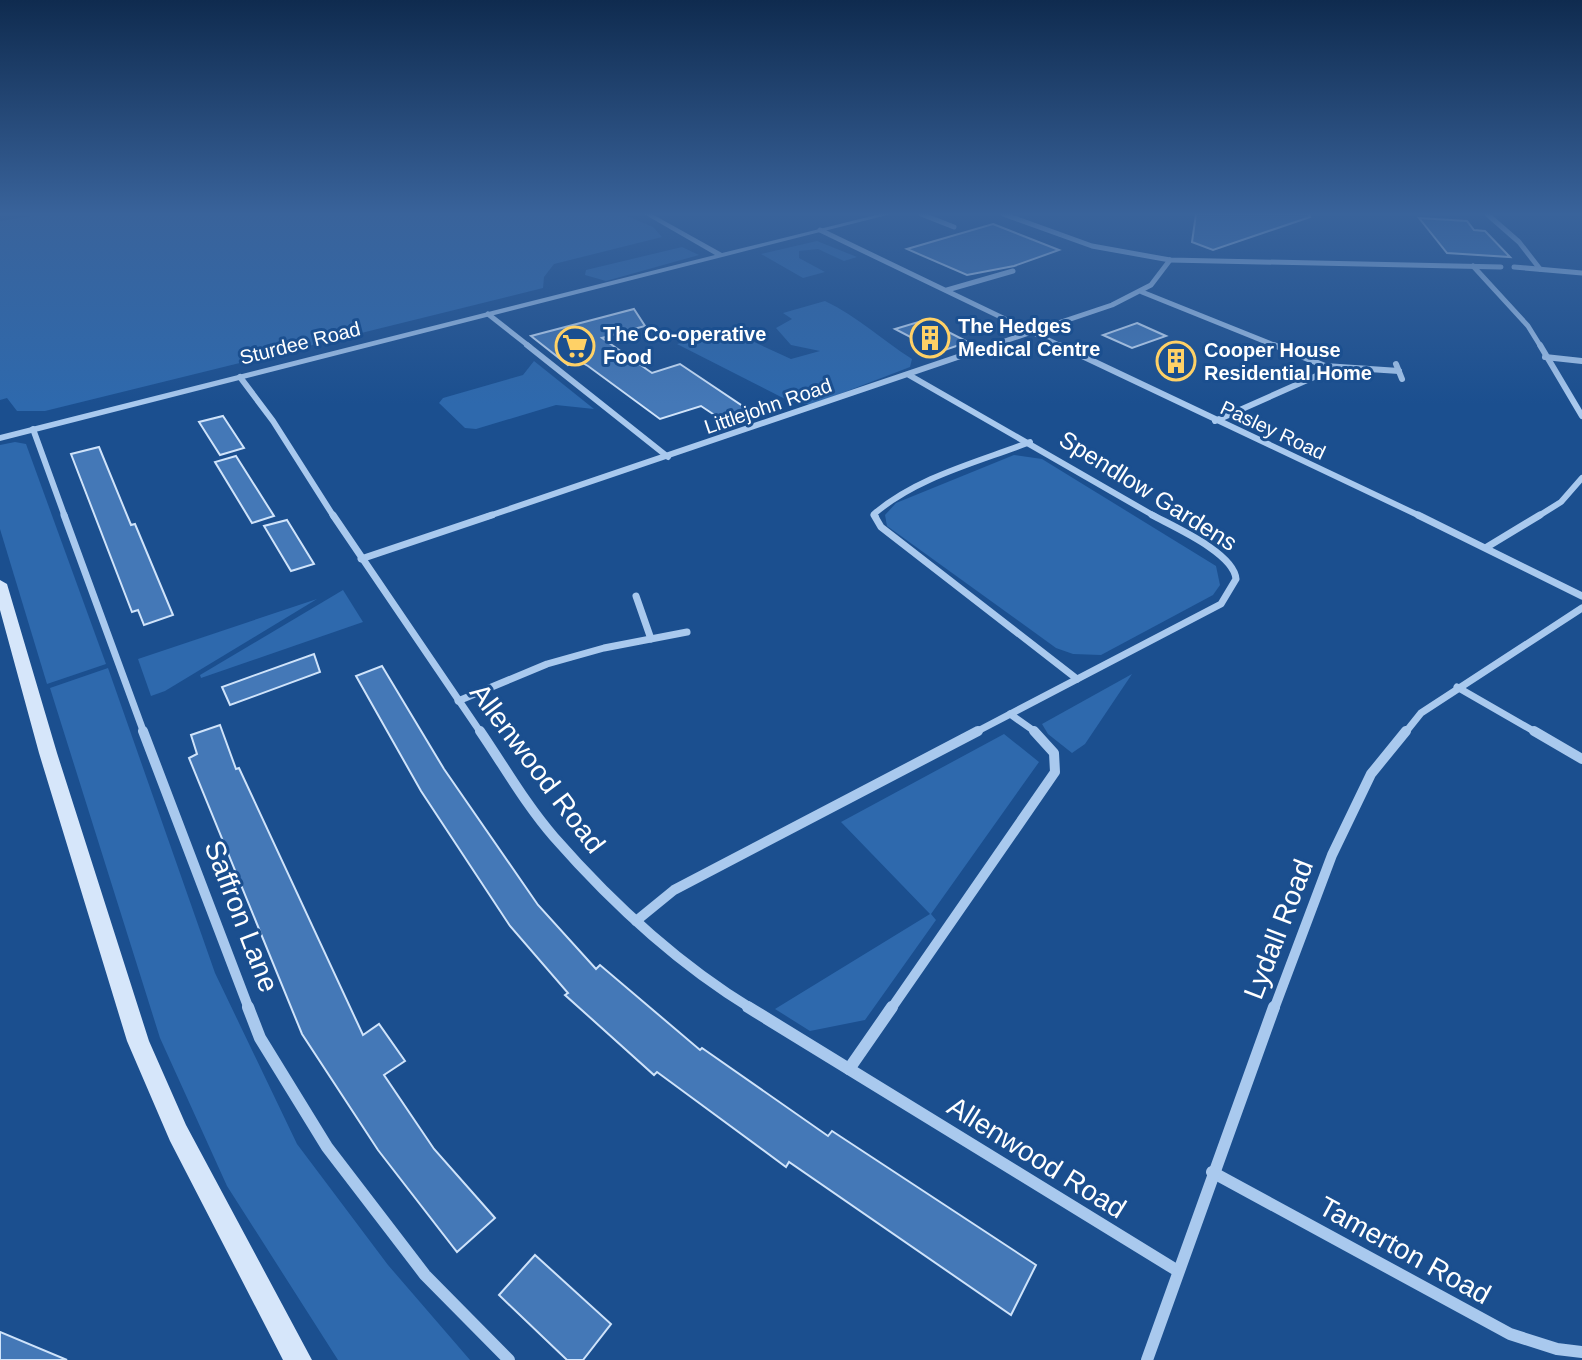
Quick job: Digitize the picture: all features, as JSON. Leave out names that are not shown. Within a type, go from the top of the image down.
[{"type":"main road","points":[[0,584],[48,753],[138,1041],[178,1133],[298,1360]]},
{"type":"street","name":"Sturdee Road","points":[[0,438],[629,277]]},
{"type":"street","name":"Pasley Road","points":[[920,277],[1215,421],[1487,547],[1582,596]]},
{"type":"street","points":[[947,290],[991,277]]},
{"type":"street","name":"Littlejohn Road","points":[[361,559],[1032,333],[1142,292],[1158,277]]},
{"type":"street","points":[[1483,277],[1528,326],[1582,416]]},
{"type":"street","points":[[1142,292],[1325,366],[1397,367],[1402,379]]},
{"type":"street","points":[[488,314],[668,457]]},
{"type":"street","points":[[1545,357],[1582,361]]},
{"type":"street","points":[[1215,421],[1323,373],[1325,366]]},
{"type":"street","name":"Spendlow Gardens","points":[[636,921],[674,890],[1221,604],[1235,588],[1238,577],[1232,563],[1210,548],[909,375]]},
{"type":"street","name":"Allenwood Road","points":[[240,377],[273,421],[361,559],[552,835],[636,921],[719,989],[1178,1271]]},
{"type":"street","name":"Saffron Lane","points":[[33,429],[111,648],[260,1038],[327,1147],[425,1275],[509,1360]]},
{"type":"street","name":"Spendlow Gardens","points":[[1030,442],[909,491],[884,503],[874,514],[881,527],[1077,679]]},
{"type":"street","points":[[1487,547],[1561,502],[1582,478]]},
{"type":"street","points":[[636,596],[651,639]]},
{"type":"street","name":"Lydall Road","points":[[1147,1360],[1212,1172],[1332,855],[1371,774],[1421,713],[1582,608]]},
{"type":"street","points":[[458,701],[547,664],[687,632]]},
{"type":"street","points":[[1457,687],[1582,759]]},
{"type":"street","points":[[849,1069],[1055,772],[1058,760],[1054,751],[1010,714]]},
{"type":"street","name":"Tamerton Road","points":[[1212,1172],[1510,1334],[1557,1349],[1582,1352]]},
{"type":"shaded area","points":[[0,277],[544,277],[543,288],[45,411],[17,411],[7,398],[0,400]]},
{"type":"shaded area","points":[[594,277],[619,277],[606,281]]},
{"type":"shaded area","points":[[825,301],[912,359],[910,367],[811,405],[787,400],[677,344],[730,331],[791,359],[820,351],[791,345],[776,328],[792,319],[783,313]]},
{"type":"shaded area","points":[[534,361],[594,409],[556,405],[476,429],[465,428],[439,403],[443,398],[523,375]]},
{"type":"shaded area","points":[[15,442],[26,444],[106,664],[47,684],[0,529],[0,445]]},
{"type":"shaded area","points":[[1014,455],[1042,459],[1216,566],[1220,585],[1213,595],[1101,655],[1073,654],[1056,648],[887,526],[885,515],[896,503]]},
{"type":"shaded area","points":[[343,590],[363,622],[201,678],[200,675]]},
{"type":"shaded area","points":[[317,599],[165,691],[151,696],[138,659]]},
{"type":"shaded area","points":[[108,668],[215,973],[297,1144],[388,1265],[470,1360],[338,1360],[227,1186],[160,1038],[50,688]]},
{"type":"shaded area","points":[[1132,674],[1085,744],[1072,753],[1048,734],[1042,724]]},
{"type":"shaded area","points":[[1004,734],[1039,762],[931,914],[936,920],[865,1020],[810,1031],[775,1009],[930,914],[841,822]]},
{"type":"building","points":[[634,309],[645,326],[602,338],[652,373],[680,364],[750,411],[722,420],[701,406],[660,419],[588,366],[579,361],[568,365],[531,336]]},
{"type":"building","name":"The Hedges Medical Centre","points":[[925,320],[968,342],[939,352],[895,329]]},
{"type":"building","points":[[1137,323],[1166,336],[1132,348],[1103,335]]},
{"type":"building","points":[[223,416],[244,448],[220,455],[199,422]]},
{"type":"building","points":[[99,447],[173,615],[144,625],[138,610],[132,612],[71,454]]},
{"type":"building","points":[[236,456],[274,516],[252,523],[215,462]]},
{"type":"building","points":[[287,520],[314,564],[291,571],[264,526]]},
{"type":"building","points":[[314,654],[320,672],[230,705],[222,687]]},
{"type":"building","points":[[382,666],[444,769],[538,905],[596,969],[600,965],[700,1050],[702,1048],[828,1136],[832,1131],[1036,1265],[1011,1315],[789,1162],[786,1167],[657,1072],[654,1075],[565,995],[568,993],[510,926],[421,791],[356,676]]},
{"type":"building","points":[[220,725],[236,769],[239,768],[363,1035],[379,1024],[405,1061],[384,1075],[434,1149],[495,1218],[457,1252],[378,1150],[302,1034],[189,758],[197,754],[191,735]]},
{"type":"building","points":[[535,1255],[611,1324],[583,1360],[567,1360],[499,1295]]},
{"type":"building","points":[[0,1332],[67,1360],[0,1360]]},
{"type":"place","name":"The Hedges Medical Centre","points":[[930,338]]},
{"type":"place","name":"The Co-operative Food","points":[[575,346]]},
{"type":"place","name":"Cooper House Residential Home","points":[[1176,361]]}]
